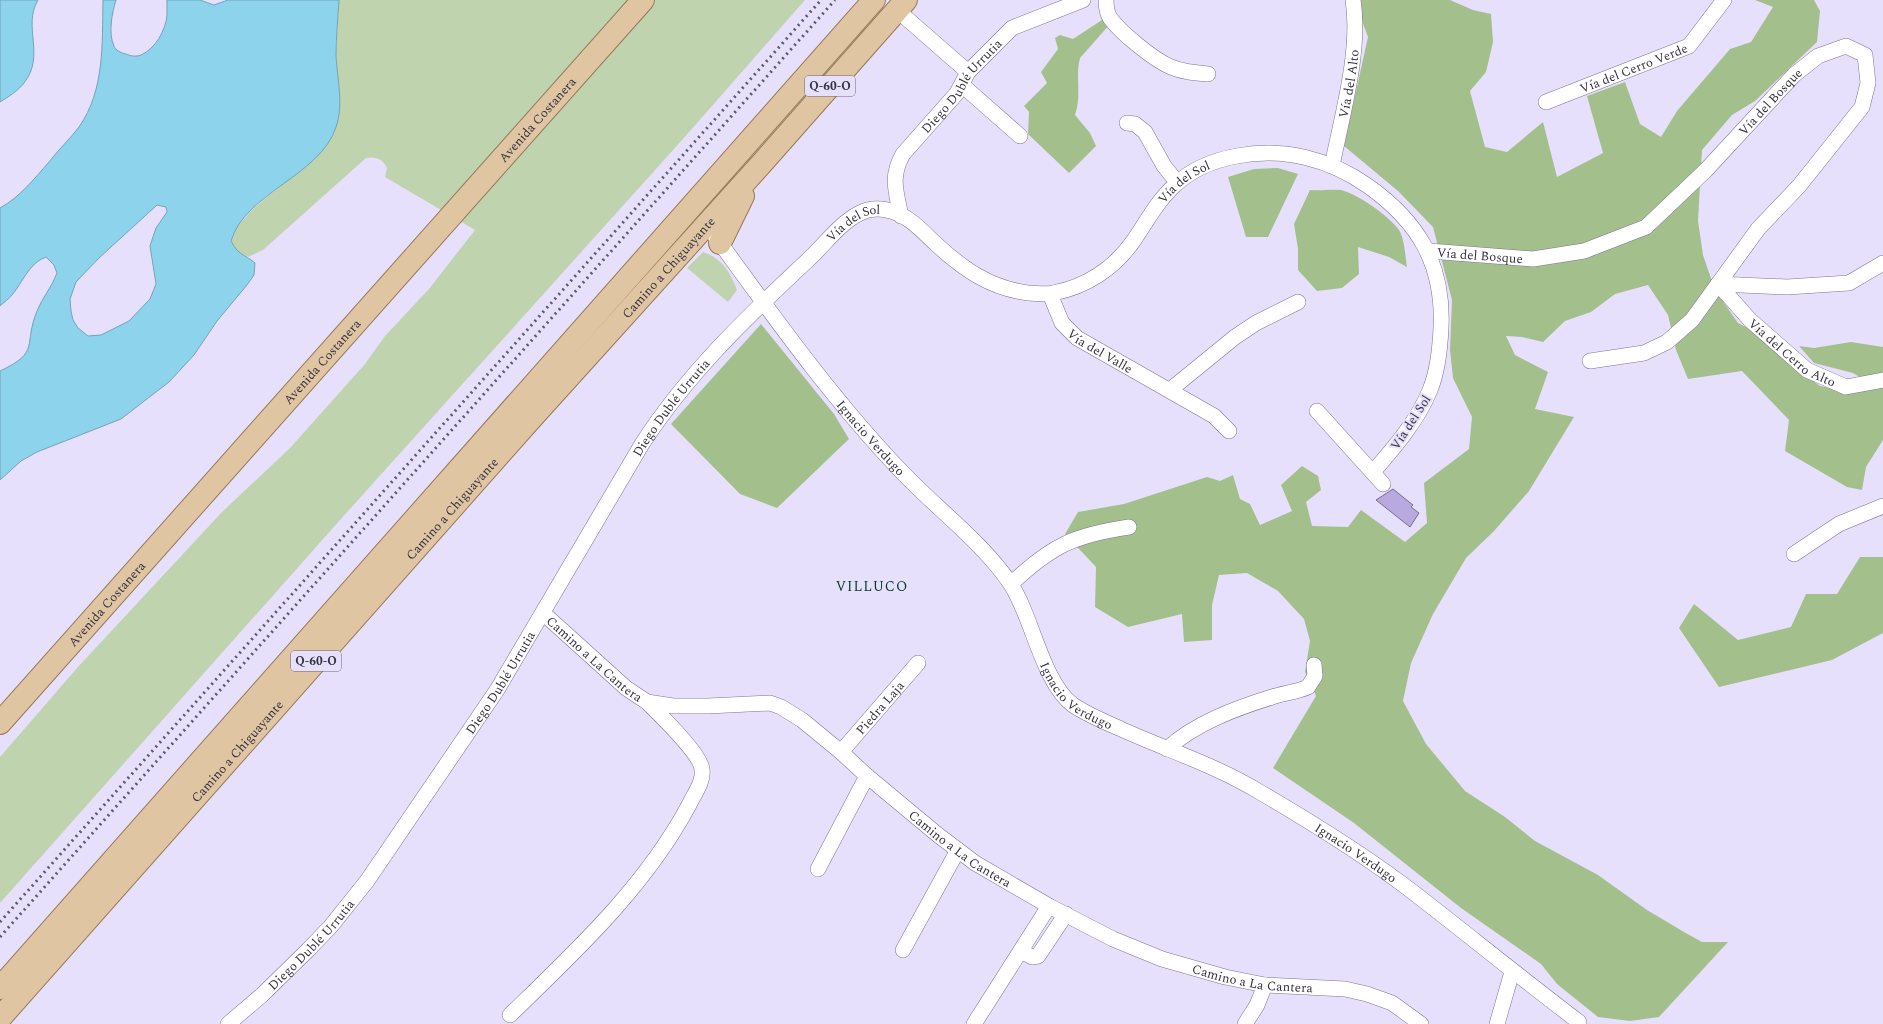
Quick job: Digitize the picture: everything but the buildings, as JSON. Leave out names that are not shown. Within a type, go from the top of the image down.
[{"type":"main road","name":"Avenida Costanera","points":[[0,723],[643,0]]},
{"type":"main road","name":"Camino a Chiguayante","points":[[0,988],[874,0]]},
{"type":"main road","name":"Camino a Chiguayante","points":[[0,1018],[524,427],[707,226],[901,5]]},
{"type":"main road","points":[[720,243],[738,206],[763,162]]},
{"type":"main road","points":[[704,191],[700,208],[703,220],[707,226]]},
{"type":"main road","points":[[669,231],[680,225],[693,222],[707,226]]},
{"type":"street","name":"Diego Dublé Urrutia","points":[[901,216],[895,184],[895,174],[898,164],[904,154],[948,105],[965,78],[1012,28],[1083,0]]},
{"type":"street","points":[[1106,0],[1107,10],[1111,19],[1159,61],[1182,71],[1208,74]]},
{"type":"street","name":"Vía del Alto","points":[[1332,166],[1350,75],[1356,18],[1353,0]]},
{"type":"street","name":"Vía del Cerro Verde","points":[[1546,102],[1689,46],[1724,0]]},
{"type":"street","points":[[901,5],[965,78],[1020,136]]},
{"type":"street","name":"Vía del Bosque","points":[[1429,252],[1532,259],[1584,251],[1646,227],[1706,170],[1800,70],[1818,56],[1846,46],[1865,55],[1868,83],[1862,107],[1798,186],[1758,229],[1718,284]]},
{"type":"street","points":[[1127,123],[1135,124],[1145,132],[1164,166],[1177,182]]},
{"type":"street","name":"Vía del Sol","points":[[762,302],[812,257],[840,227],[858,214],[866,211],[881,209],[901,216],[913,223],[959,264],[976,276],[1007,289],[1050,294],[1089,281],[1114,264],[1132,243],[1162,199],[1177,182],[1202,167],[1249,154],[1286,154],[1304,157],[1332,166],[1361,181],[1387,201],[1418,234],[1429,252],[1437,276],[1442,315],[1440,343],[1432,385],[1422,406],[1405,432],[1373,472]]},
{"type":"street","name":"Ignacio Verdugo","points":[[707,226],[762,302],[824,382],[900,470],[989,558],[1011,584],[1052,678],[1067,699],[1094,717],[1237,778],[1300,815],[1416,895],[1512,972],[1579,1022]]},
{"type":"street","points":[[1590,361],[1644,353],[1667,342],[1692,320],[1718,284],[1787,287],[1849,283],[1883,263]]},
{"type":"street","name":"Vía del Cerro Alto","points":[[1718,284],[1750,320],[1807,370],[1846,387],[1883,380]]},
{"type":"street","name":"Vía del Valle","points":[[1050,294],[1062,323],[1074,335],[1214,416],[1229,430]]},
{"type":"street","name":"Diego Dublé Urrutia","points":[[228,1024],[262,995],[308,950],[331,926],[358,893],[478,720],[651,430],[699,370],[762,302]]},
{"type":"street","points":[[1170,390],[1235,337],[1256,323],[1298,302]]},
{"type":"street","points":[[1317,411],[1383,484]]},
{"type":"street","points":[[1794,554],[1839,524],[1883,506]]},
{"type":"street","points":[[1011,584],[1034,563],[1059,546],[1095,534],[1129,527]]},
{"type":"street","name":"Camino a La Cantera","points":[[543,613],[626,688],[647,702],[674,706],[770,703],[781,707],[802,720],[975,863],[1049,906],[1113,939],[1162,959],[1225,977],[1266,985],[1345,989],[1367,994],[1392,1003],[1421,1024]]},
{"type":"street","name":"Piedra Laja","points":[[841,752],[918,663]]},
{"type":"street","points":[[1167,749],[1186,734],[1232,712],[1274,696],[1308,687],[1315,676],[1314,664]]},
{"type":"street","points":[[510,1015],[601,924],[639,880],[673,832],[701,782],[702,768],[695,754],[647,702]]},
{"type":"street","points":[[818,868],[868,776]]},
{"type":"street","points":[[903,950],[958,850]]},
{"type":"street","points":[[974,1024],[1049,906]]},
{"type":"street","points":[[1021,951],[1032,957],[1038,956],[1066,914]]},
{"type":"street","points":[[1498,1024],[1512,972]]},
{"type":"street","points":[[1245,1024],[1257,1005],[1266,985]]},
{"type":"green space","points":[[339,0],[805,0],[683,139],[340,520],[0,903],[0,757],[77,668],[222,512],[290,448],[365,364],[385,336],[429,289],[475,230],[385,177],[387,168],[383,162],[379,159],[370,157],[366,158],[263,250],[248,257],[237,252],[231,241],[235,229],[251,211],[305,167],[324,148],[339,109],[336,54]]},
{"type":"green space","points":[[1351,0],[1450,0],[1473,10],[1491,14],[1493,42],[1486,72],[1470,91],[1485,147],[1507,152],[1543,122],[1557,177],[1603,153],[1587,96],[1625,82],[1640,124],[1661,137],[1677,111],[1730,49],[1751,42],[1773,7],[1755,0],[1814,0],[1820,11],[1817,42],[1755,101],[1732,115],[1702,150],[1698,221],[1703,255],[1715,290],[1738,323],[1763,336],[1787,361],[1820,386],[1850,391],[1879,389],[1853,373],[1814,363],[1799,346],[1814,348],[1851,342],[1883,347],[1883,440],[1866,467],[1862,490],[1847,487],[1785,451],[1789,420],[1742,371],[1688,379],[1676,350],[1668,315],[1648,285],[1615,294],[1591,312],[1565,321],[1543,342],[1522,337],[1506,336],[1515,355],[1548,372],[1535,409],[1574,417],[1529,491],[1494,531],[1466,558],[1433,614],[1411,663],[1403,701],[1426,744],[1465,791],[1505,817],[1535,841],[1598,875],[1647,910],[1684,932],[1702,942],[1728,942],[1659,1017],[1630,1021],[1598,1017],[1557,984],[1541,964],[1461,908],[1354,823],[1273,768],[1316,696],[1305,672],[1310,641],[1304,619],[1278,591],[1247,573],[1219,575],[1212,605],[1212,640],[1184,642],[1182,614],[1128,627],[1095,607],[1096,567],[1065,534],[1078,512],[1124,504],[1207,477],[1220,481],[1233,475],[1240,499],[1250,504],[1260,525],[1292,511],[1281,485],[1302,466],[1318,476],[1321,490],[1306,502],[1312,526],[1348,527],[1361,510],[1405,542],[1427,523],[1424,483],[1469,449],[1472,417],[1453,378],[1450,350],[1452,300],[1433,227],[1398,191],[1344,146],[1368,37],[1356,5]]},
{"type":"green space","points":[[1105,18],[1111,23],[1080,58],[1078,72],[1078,100],[1075,115],[1090,133],[1096,146],[1069,173],[1028,134],[1029,112],[1024,106],[1047,83],[1041,72],[1058,49],[1055,38],[1060,35],[1073,39]]},
{"type":"green space","points":[[1278,168],[1298,174],[1268,237],[1246,237],[1228,177],[1254,169]]},
{"type":"green space","points":[[1310,190],[1341,190],[1348,192],[1381,212],[1394,224],[1401,234],[1404,243],[1407,267],[1389,257],[1358,247],[1359,274],[1342,288],[1317,291],[1298,270],[1298,249],[1294,224]]},
{"type":"green space","points":[[703,252],[720,262],[731,277],[737,290],[728,302],[687,268]]},
{"type":"green space","points":[[761,324],[834,414],[849,439],[777,508],[740,494],[671,424]]},
{"type":"green space","points":[[1860,557],[1883,557],[1883,633],[1832,660],[1719,687],[1679,628],[1694,604],[1738,640],[1791,627],[1806,594],[1837,594]]},
{"type":"water","points":[[0,0],[38,0],[32,20],[34,52],[30,73],[19,89],[0,102]]},
{"type":"water","points":[[103,0],[116,0],[111,29],[114,46],[120,52],[131,56],[137,56],[151,48],[162,33],[167,15],[167,0],[200,0],[214,5],[228,0],[339,0],[336,55],[340,110],[336,127],[328,144],[300,172],[266,196],[239,224],[231,241],[239,252],[255,263],[254,275],[217,321],[194,355],[169,382],[121,419],[37,452],[21,461],[0,480],[0,371],[13,364],[26,353],[29,347],[33,323],[37,311],[57,273],[54,265],[46,257],[40,260],[31,268],[11,296],[0,306],[0,208],[14,199],[32,181],[79,127],[87,113],[94,98],[98,82],[102,49]],"holes":[[[157,205],[166,207],[167,212],[156,228],[150,246],[156,284],[150,299],[129,321],[101,335],[88,336],[78,328],[73,320],[70,299],[76,282],[99,258]]]},
{"type":"railway","points":[[0,922],[821,0]]},
{"type":"railway","points":[[0,937],[835,0]]},
{"type":"district","name":"VILLUCO","points":[[872,586]]}]
